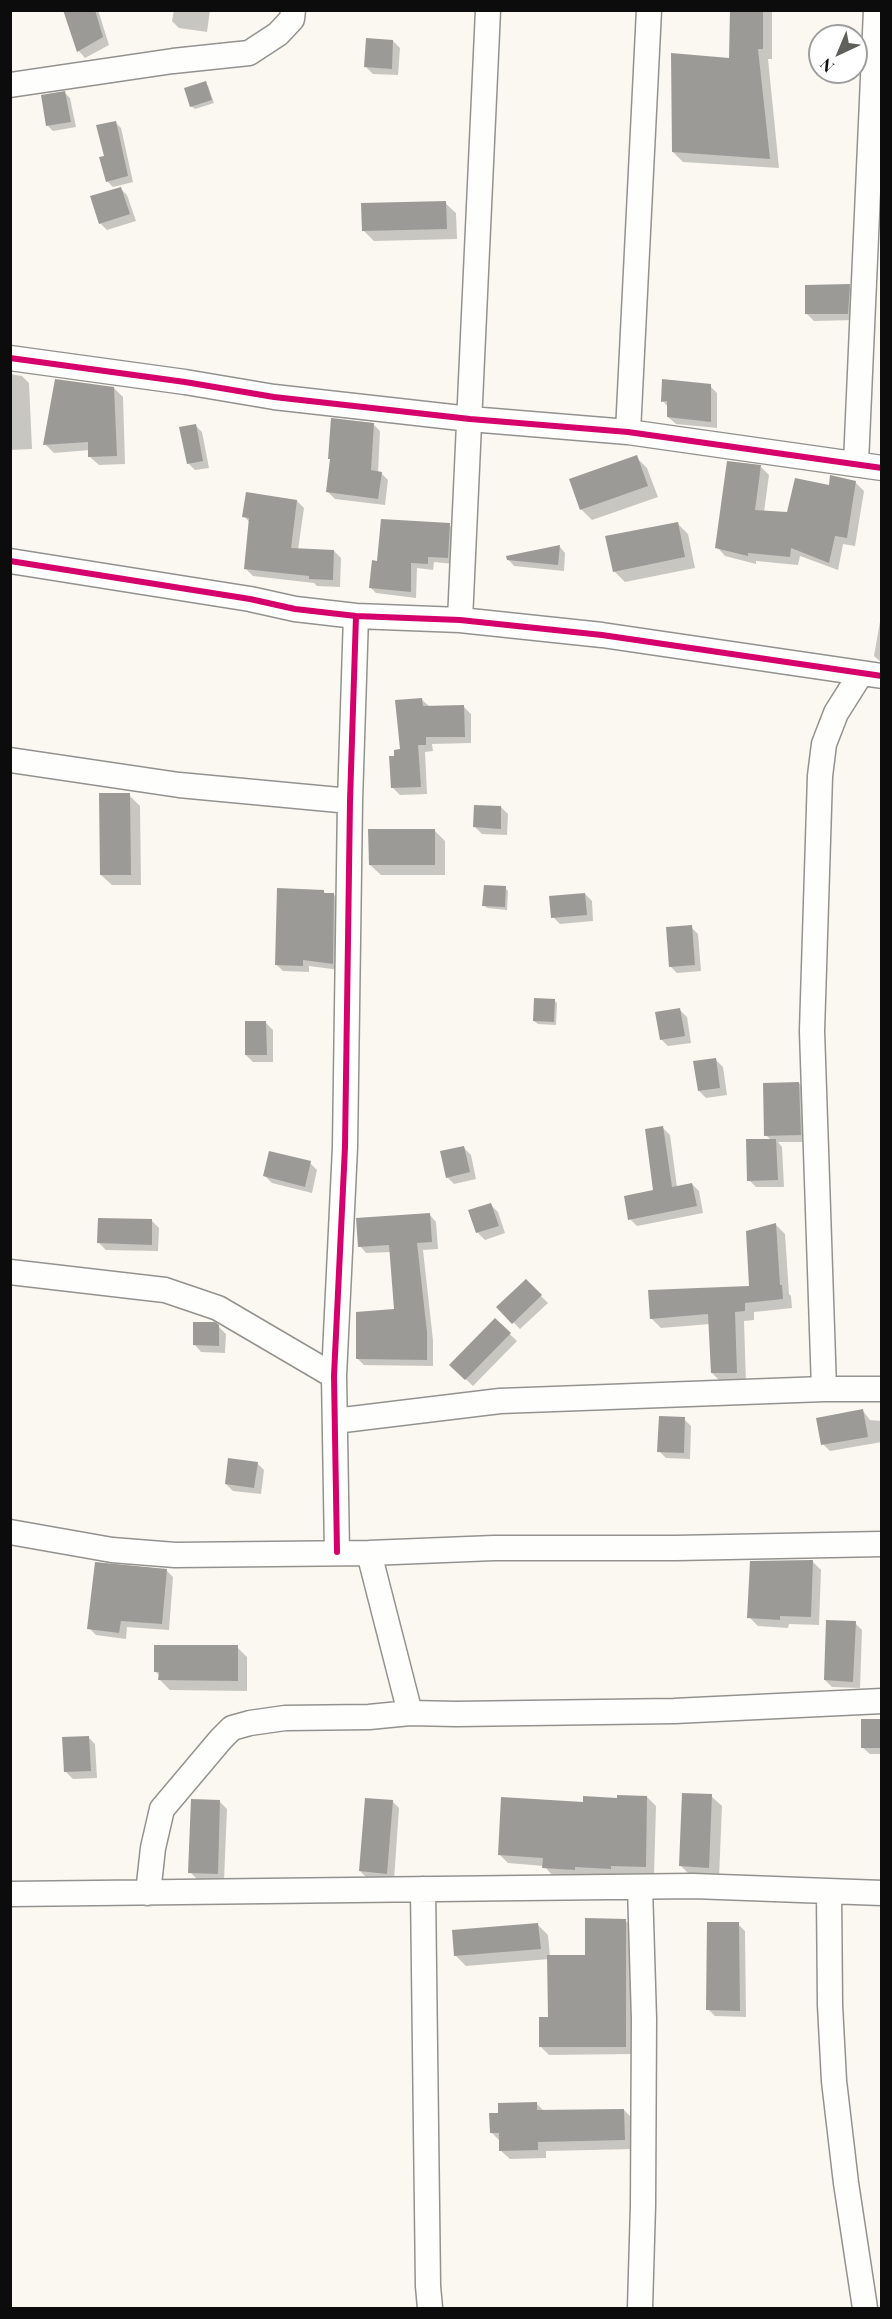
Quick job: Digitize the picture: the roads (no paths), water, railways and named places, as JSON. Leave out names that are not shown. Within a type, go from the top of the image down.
[{"type":"street","points":[[10,85],[249,52],[278,34],[292,20],[293,10]]},
{"type":"street","points":[[459,620],[488,10]]},
{"type":"street","points":[[628,432],[649,10]]},
{"type":"street","points":[[856,463],[876,10]]},
{"type":"street","points":[[10,358],[185,382],[274,397],[470,419],[628,432],[882,468]]},
{"type":"street","points":[[10,561],[250,599],[295,609],[356,616],[459,620],[602,635],[871,675]]},
{"type":"street","points":[[338,1552],[334,1376],[345,1147],[350,801],[356,616]]},
{"type":"street","points":[[824,1389],[812,1031],[820,776],[824,744],[836,713],[871,675]]},
{"type":"street","points":[[10,760],[179,785],[350,801]]},
{"type":"street","points":[[10,1272],[165,1290],[218,1308],[334,1376]]},
{"type":"street","points":[[336,1421],[500,1401],[824,1389],[882,1389]]},
{"type":"street","points":[[10,1532],[112,1550],[175,1555],[369,1553],[494,1548],[676,1548],[882,1544]]},
{"type":"street","points":[[369,1553],[410,1713]]},
{"type":"street","points":[[147,1893],[153,1848],[162,1809],[232,1728],[250,1723],[285,1718],[369,1717],[410,1713],[674,1711],[860,1700],[882,1701]]},
{"type":"street","points":[[10,1894],[693,1886],[829,1893],[882,1893]]},
{"type":"street","points":[[640,1887],[644,2019],[640,2308]]},
{"type":"street","points":[[423,1889],[430,2308]]},
{"type":"street","points":[[829,1893],[830,2005],[834,2081],[846,2183],[865,2308]]}]
